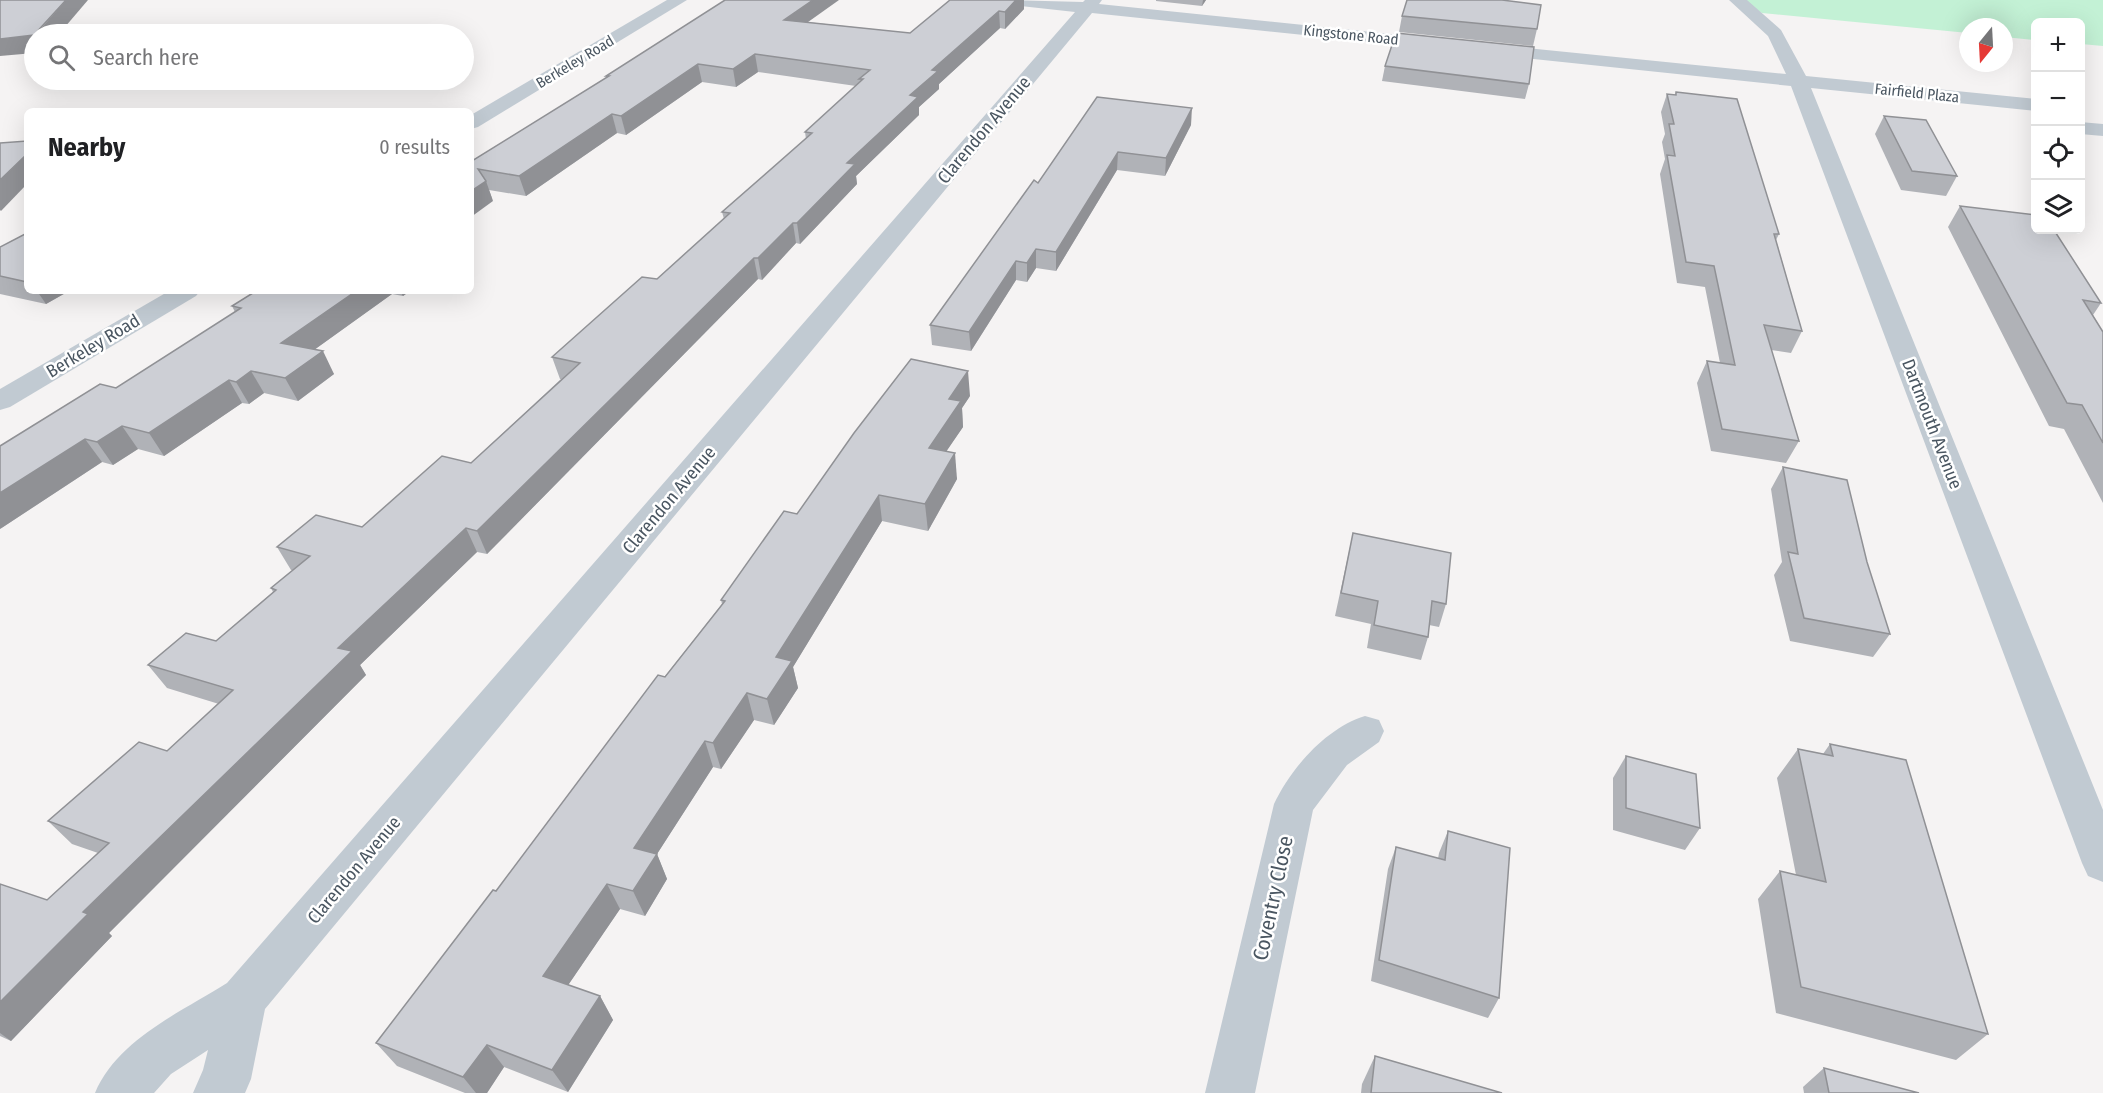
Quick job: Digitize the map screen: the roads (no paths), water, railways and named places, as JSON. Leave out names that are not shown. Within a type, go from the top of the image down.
[{"type":"street","name":"Berkeley Road","points":[[474,121],[679,0]]},
{"type":"street","name":"Kingstone Road","points":[[1011,0],[1090,4],[1460,46],[1802,90]]},
{"type":"street","name":"Dartmouth Avenue","points":[[1737,0],[1775,34],[1802,90],[2103,863]]},
{"type":"street","name":"Clarendon Avenue","points":[[120,1093],[154,1057],[244,999],[1090,4]]},
{"type":"street","name":"Fairfield Plaza","points":[[1802,90],[2031,105]]},
{"type":"street","name":"Fairfield Plaza","points":[[1802,90],[2031,122]]},
{"type":"street","points":[[2085,110],[2103,112]]},
{"type":"street","points":[[2085,128],[2103,130]]},
{"type":"street","name":"Berkeley Road","points":[[0,401],[182,294]]},
{"type":"street","name":"Coventry Close","points":[[1230,1093],[1294,804],[1332,754],[1365,731]]},
{"type":"street","name":"Clarendon Avenue","points":[[218,1093],[226,1079],[244,999]]}]
